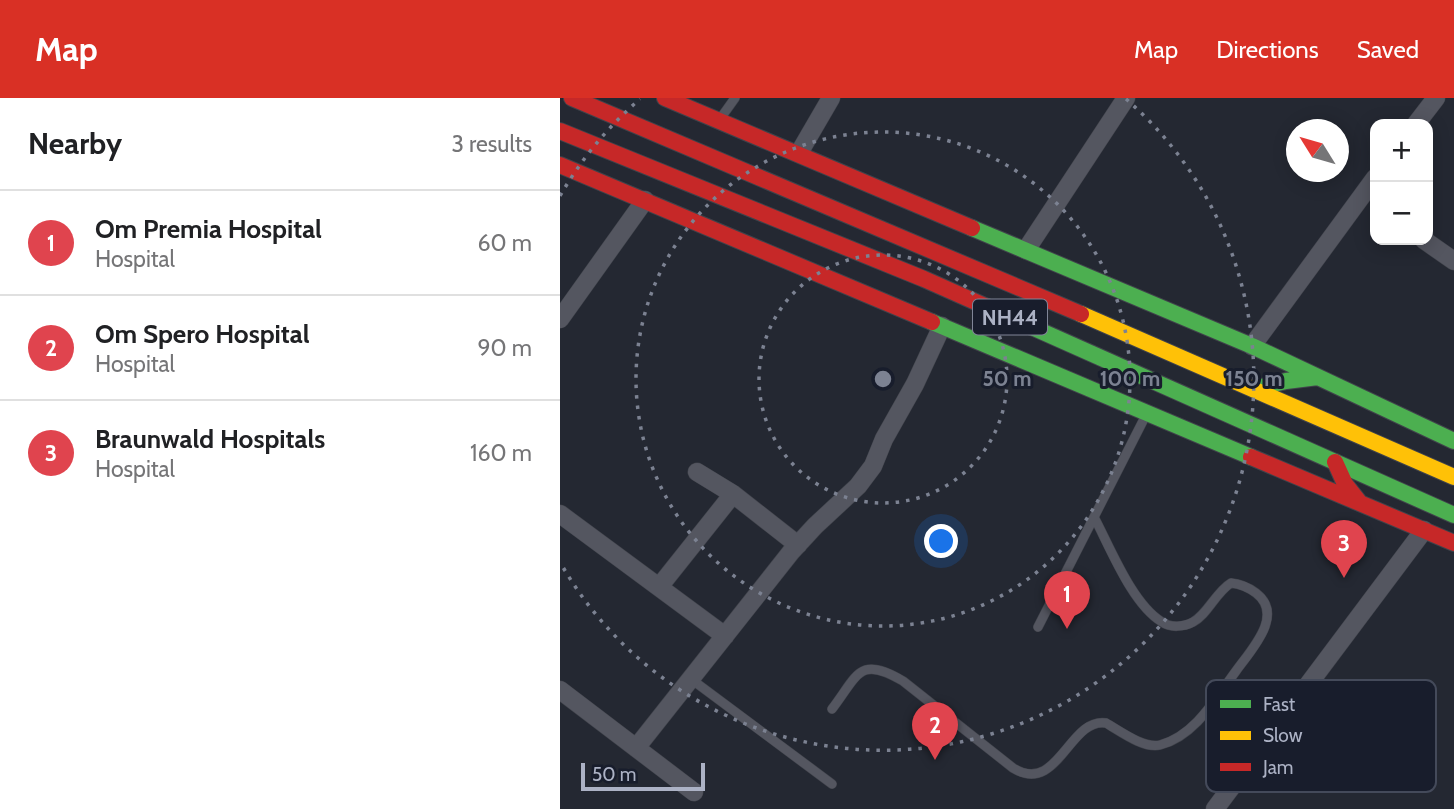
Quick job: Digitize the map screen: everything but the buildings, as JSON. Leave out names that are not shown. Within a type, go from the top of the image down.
[{"type":"main road","name":"NH44","points":[[572,98],[939,252],[1454,477]]},
{"type":"main road","points":[[665,98],[1252,346],[1454,441]]},
{"type":"main road","name":"NH44","points":[[560,131],[925,279],[1454,515]]},
{"type":"main road","points":[[560,165],[1454,543]]},
{"type":"main road","points":[[1253,389],[1318,377]]},
{"type":"main road","points":[[1335,462],[1345,484],[1360,503]]},
{"type":"street","points":[[799,153],[831,98]]},
{"type":"street","points":[[1026,250],[1126,98]]},
{"type":"street","points":[[1420,119],[1436,98]]},
{"type":"street","points":[[1252,346],[1372,182]]},
{"type":"street","points":[[560,319],[645,200]]},
{"type":"street","points":[[1431,245],[1454,261]]},
{"type":"street","points":[[636,748],[798,545],[858,486],[873,466],[942,326]]},
{"type":"street","points":[[697,472],[733,494],[798,545]]},
{"type":"street","points":[[659,587],[733,494]]},
{"type":"street","points":[[560,514],[725,636]]},
{"type":"street","points":[[1312,680],[1424,530]]},
{"type":"street","points":[[560,690],[694,792]]},
{"type":"street","points":[[1215,809],[1228,792]]},
{"type":"lane","points":[[719,121],[735,98]]},
{"type":"lane","points":[[1038,627],[1147,413]]},
{"type":"lane","points":[[1094,517],[1131,586],[1147,610],[1164,624],[1178,627],[1195,622],[1231,583],[1252,590],[1266,604],[1268,617],[1262,635],[1229,680]]},
{"type":"lane","points":[[832,709],[861,670],[872,667],[886,671],[903,681],[1013,768],[1022,774],[1033,775],[1053,764],[1087,728],[1098,722],[1106,723],[1151,746],[1161,745],[1187,731],[1206,712]]},
{"type":"lane","points":[[691,679],[832,784]]},
{"type":"traffic: fast","points":[[972,228],[1252,346],[1454,441]]},
{"type":"traffic: fast","points":[[987,307],[1454,515]]},
{"type":"traffic: fast","points":[[932,322],[1251,457]]},
{"type":"traffic: fast","points":[[1253,389],[1318,377]]},
{"type":"traffic: slow","points":[[1081,314],[1454,477]]},
{"type":"traffic: jam","points":[[572,98],[1081,314]]},
{"type":"traffic: jam","points":[[665,98],[972,228]]},
{"type":"traffic: jam","points":[[560,131],[987,307]]},
{"type":"traffic: jam","points":[[560,165],[932,322]]},
{"type":"traffic: jam","points":[[1251,457],[1454,543]]},
{"type":"traffic: jam","points":[[1335,462],[1345,484],[1360,503]]},
{"type":"place","name":"Braunwald Hospitals","points":[[1344,578]]},
{"type":"place","name":"Om Premia Hospital","points":[[1067,629]]},
{"type":"place","name":"Om Spero Hospital","points":[[935,760]]}]
